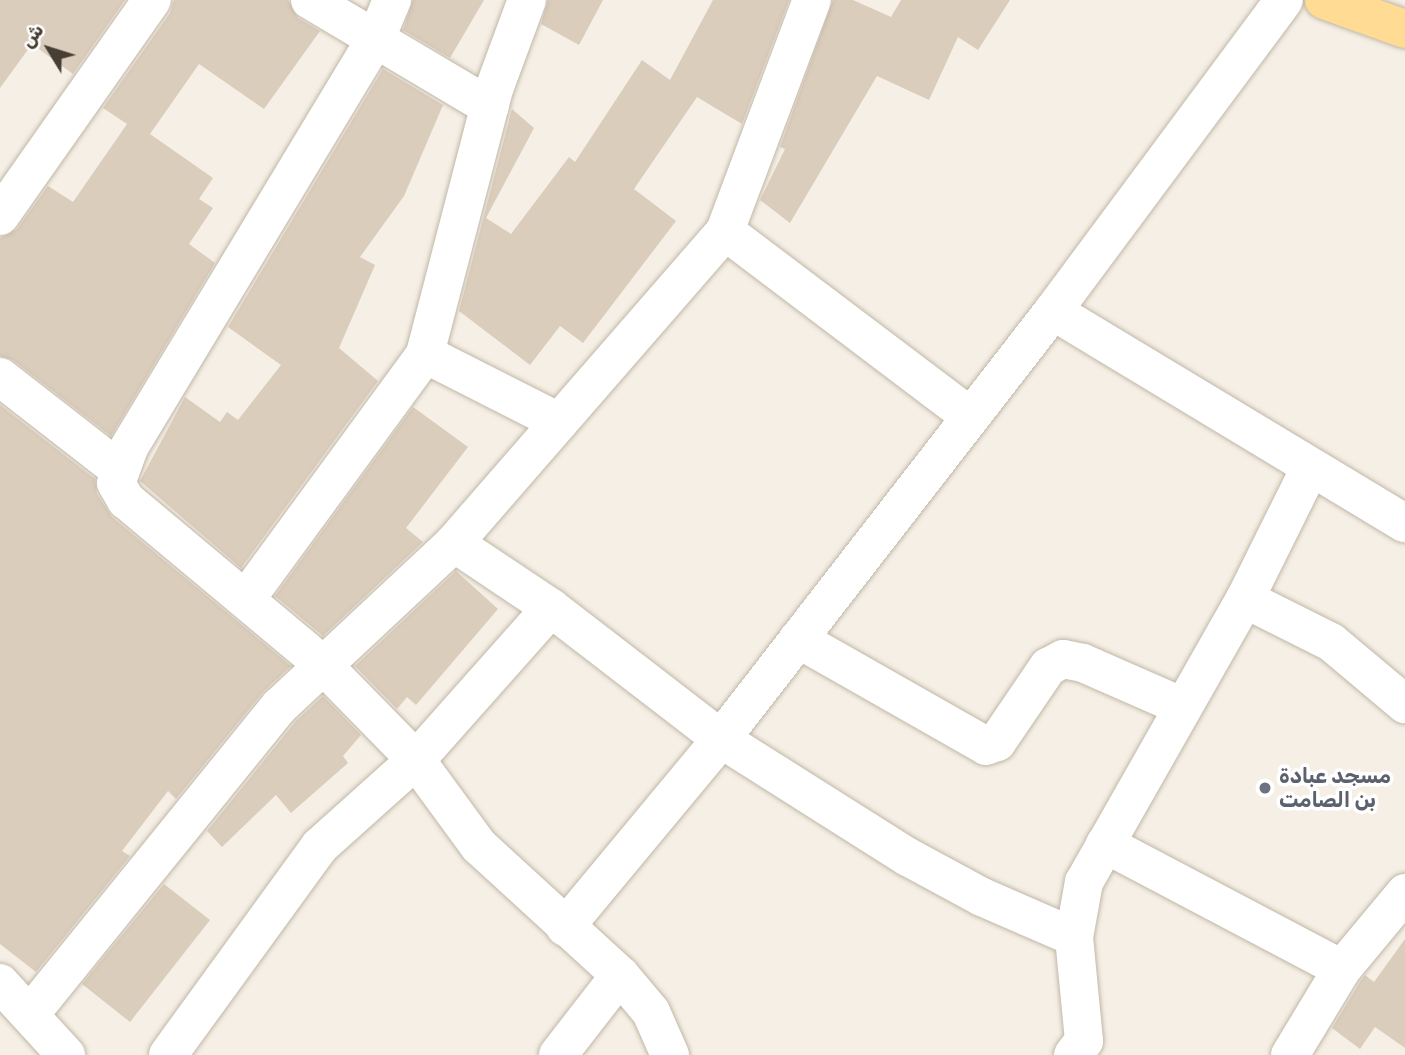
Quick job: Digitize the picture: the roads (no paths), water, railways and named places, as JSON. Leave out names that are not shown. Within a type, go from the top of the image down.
[{"type":"main road","points":[[1324,0],[1405,29]]},
{"type":"street","points":[[6,196],[152,0]]},
{"type":"street","points":[[310,0],[490,107]]},
{"type":"street","points":[[392,0],[376,38],[118,469],[116,483],[126,500],[322,664],[416,760],[478,846],[621,975],[651,1012],[670,1055]]},
{"type":"street","points":[[246,599],[425,354],[490,107],[527,0]]},
{"type":"street","points":[[31,1013],[280,706],[454,543],[725,231],[812,0]]},
{"type":"street","points":[[565,927],[721,739],[971,417],[1284,0]]},
{"type":"street","points":[[725,231],[971,417]]},
{"type":"street","points":[[1053,311],[1405,523]]},
{"type":"street","points":[[425,354],[559,422]]},
{"type":"street","points":[[0,377],[118,469]]},
{"type":"street","points":[[1089,1050],[1074,937],[1084,882],[1245,599],[1310,468]]},
{"type":"street","points":[[454,543],[551,608],[721,739],[908,857],[982,897],[1074,937]]},
{"type":"street","points":[[1245,599],[1331,642],[1405,704]]},
{"type":"street","points":[[168,1055],[320,845],[416,760],[551,608]]},
{"type":"street","points":[[798,639],[986,746],[997,742],[1048,667],[1063,659],[1083,663],[1182,708]]},
{"type":"street","points":[[1105,844],[1342,969]]},
{"type":"street","points":[[1290,1055],[1342,969],[1405,894]]},
{"type":"street","points":[[558,1055],[621,975]]},
{"type":"street","points":[[0,983],[31,1013],[66,1055]]},
{"type":"place","name":"مسجد عبادة بن الصامت","points":[[1265,788]]}]
